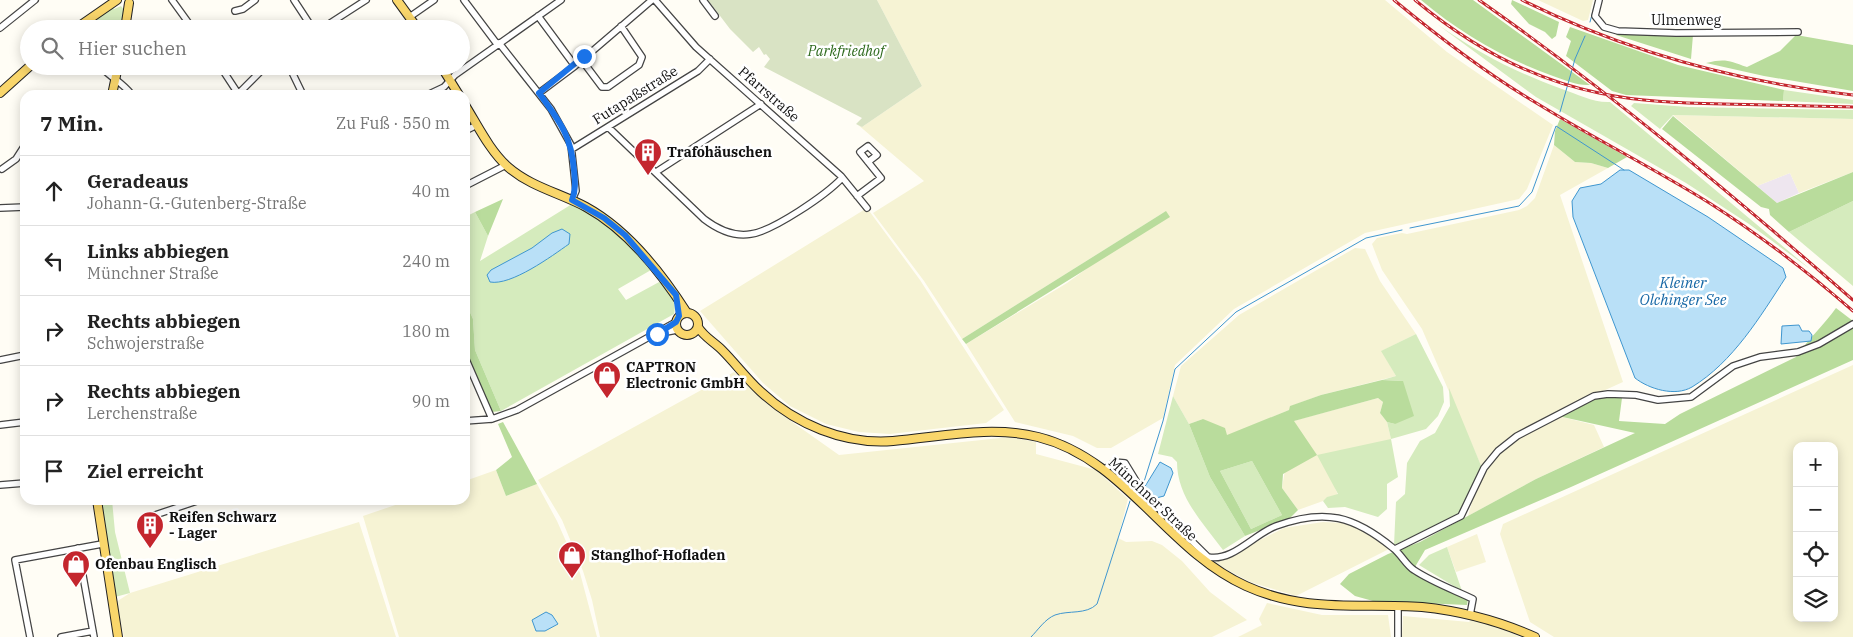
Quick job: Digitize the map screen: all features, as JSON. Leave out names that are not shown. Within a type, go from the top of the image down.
[{"type":"main road","points":[[88,20],[118,0],[132,2],[127,20]]},
{"type":"main road","points":[[397,0],[413,20]]},
{"type":"main road","points":[[0,93],[20,75]]},
{"type":"main road","points":[[113,90],[116,75]]},
{"type":"main road","points":[[446,75],[456,90]]},
{"type":"main road","points":[[470,112],[506,165],[531,183],[572,200],[604,218],[625,235],[676,295],[687,313],[697,318],[696,330],[685,335],[677,323],[676,295]]},
{"type":"main road","points":[[677,323],[687,313]]},
{"type":"main road","name":"Münchner Straße","points":[[696,330],[728,357],[779,406],[809,425],[836,435],[881,441],[982,432],[1017,433],[1038,437],[1067,447],[1104,470],[1194,554],[1218,571],[1267,595],[1305,604],[1340,607],[1398,606],[1435,609],[1470,615],[1505,625],[1535,637]]},
{"type":"main road","points":[[98,505],[102,544],[118,637]]},
{"type":"street","points":[[0,28],[35,0]]},
{"type":"street","points":[[172,0],[186,20]]},
{"type":"street","points":[[235,11],[243,9],[254,0]]},
{"type":"street","points":[[294,0],[307,20]]},
{"type":"street","points":[[335,20],[366,0]]},
{"type":"street","points":[[411,16],[434,0]]},
{"type":"street","points":[[464,0],[539,93],[561,124],[572,149],[576,191],[572,200]]},
{"type":"street","points":[[470,64],[561,0]]},
{"type":"street","points":[[539,93],[575,66],[581,59],[654,0]]},
{"type":"street","name":"Pfarrstraße","points":[[654,0],[696,47],[842,178],[867,208]]},
{"type":"street","points":[[703,0],[715,16]]},
{"type":"street","name":"Ulmenweg","points":[[1599,0],[1595,16],[1604,27],[1618,31],[1676,33],[1798,32]]},
{"type":"street","points":[[538,16],[575,66]]},
{"type":"street","points":[[581,59],[602,87],[608,87],[639,65],[642,57],[621,26]]},
{"type":"street","name":"Futapaßstraße","points":[[572,149],[698,71],[710,59]]},
{"type":"street","points":[[110,75],[115,80],[122,82],[128,90]]},
{"type":"street","points":[[226,75],[235,90]]},
{"type":"street","points":[[243,90],[257,75]]},
{"type":"street","points":[[293,75],[301,90]]},
{"type":"street","points":[[438,90],[444,87],[455,75]]},
{"type":"street","points":[[656,172],[761,104]]},
{"type":"street","points":[[608,127],[710,223],[722,230],[743,235],[765,230],[828,190],[842,178]]},
{"type":"street","points":[[2,169],[16,159],[20,153]]},
{"type":"street","points":[[857,196],[881,178],[868,162]]},
{"type":"street","points":[[470,182],[506,165]]},
{"type":"street","points":[[0,208],[20,206]]},
{"type":"street","points":[[470,420],[492,418],[517,410],[677,323]]},
{"type":"street","points":[[1395,550],[1461,516],[1484,468],[1498,451],[1517,436],[1594,396],[1636,395],[1658,400],[1691,397],[1733,366],[1760,357],[1798,352],[1819,344],[1853,324]]},
{"type":"street","points":[[0,360],[20,356]]},
{"type":"street","points":[[470,368],[492,418]]},
{"type":"street","points":[[0,425],[20,423]]},
{"type":"street","points":[[1104,470],[1114,462],[1125,463],[1144,494],[1208,557],[1220,557],[1230,554],[1264,531],[1285,523],[1325,517],[1350,520],[1361,524],[1395,550],[1413,570],[1473,599],[1470,615]]},
{"type":"street","points":[[0,485],[20,483]]},
{"type":"street","points":[[149,517],[185,505]]},
{"type":"street","points":[[30,637],[15,560],[102,544]]},
{"type":"street","points":[[61,637],[94,634],[78,548]]},
{"type":"street","points":[[1398,606],[1398,637]]},
{"type":"shaded area","points":[[877,0],[1385,0],[1447,52],[1553,125],[1527,189],[1519,199],[1365,233],[1234,309],[1175,365],[1163,418],[1111,448],[1097,448],[1073,436],[1015,422],[966,344],[1067,283],[1166,211],[962,339],[924,281],[873,213],[924,181],[857,124],[862,127],[922,86]]},
{"type":"shaded area","points":[[1538,0],[1593,0],[1588,20],[1583,21]]},
{"type":"shaded area","points":[[1673,115],[1853,119],[1853,172],[1799,193],[1790,173],[1757,186]]},
{"type":"shaded area","points":[[1554,145],[1575,162],[1591,163],[1608,168],[1560,195],[1623,382],[1554,413],[1516,434],[1482,468],[1422,329],[1382,270],[1372,244],[1377,238],[1402,233],[1407,234],[1519,210],[1527,206],[1535,198]]},
{"type":"shaded area","points":[[1790,173],[1799,193],[1777,203],[1757,186]]},
{"type":"shaded area","points":[[867,208],[920,280],[1004,410],[986,423],[890,434],[859,432],[826,424],[790,406],[763,383],[700,311]]},
{"type":"shaded area","points":[[1355,248],[1365,249],[1380,281],[1416,334],[1382,351],[1396,376],[1321,395],[1291,406],[1289,410],[1227,436],[1203,419],[1189,424],[1173,396],[1181,366],[1239,315]]},
{"type":"shaded area","points":[[1853,365],[1853,637],[1554,637],[1530,622],[1500,534],[1503,524]]},
{"type":"shaded area","points":[[734,372],[771,407],[839,455],[1010,437],[1036,442],[1036,454],[1096,470],[1128,499],[1118,538],[1126,542],[1152,541],[1162,545],[1182,561],[1210,592],[1247,620],[1212,637],[600,637],[583,571],[562,520],[538,480]]},
{"type":"shaded area","points":[[1378,398],[1383,402],[1380,413],[1387,422],[1391,439],[1335,488],[1338,495],[1328,497],[1323,501],[1298,510],[1282,488],[1293,421]]},
{"type":"shaded area","points":[[1558,416],[1594,425],[1604,447],[1536,479],[1468,516],[1476,488],[1486,470],[1500,453],[1518,438]]},
{"type":"shaded area","points":[[496,470],[506,496],[537,484],[557,521],[580,573],[597,637],[399,637],[363,516],[395,505],[470,505],[470,479]]},
{"type":"shaded area","points":[[359,522],[396,637],[124,637],[116,602],[130,593]]},
{"type":"shaded area","points":[[1323,522],[1344,523],[1361,529],[1389,549],[1296,596],[1250,582],[1214,563],[1284,528]]},
{"type":"shaded area","points":[[1477,534],[1486,562],[1456,572],[1447,547]]},
{"type":"shaded area","points":[[1267,603],[1322,615],[1388,615],[1391,637],[1238,637],[1262,625],[1259,619]]},
{"type":"shaded area","points":[[1403,616],[1469,622],[1472,619],[1502,628],[1520,637],[1402,637]]},
{"type":"green space","name":"Parkfriedhof","points":[[708,0],[877,0],[922,86],[862,127],[856,124],[862,118],[764,67],[770,59],[766,54],[764,55],[759,47],[753,52],[730,29]]},
{"type":"green space","points":[[1421,0],[1473,0],[1590,85],[1576,84],[1553,76],[1500,53],[1467,34]]},
{"type":"green space","points":[[1512,0],[1559,22],[1556,36],[1552,39],[1545,32],[1529,24],[1511,4]]},
{"type":"green space","points":[[112,6],[114,9],[121,6],[124,10],[123,20],[92,20]]},
{"type":"green space","points":[[1437,24],[1497,61],[1528,75],[1586,98],[1610,102],[1810,269],[1749,224],[1686,183],[1536,97]]},
{"type":"green space","points":[[1570,27],[1678,65],[1784,90],[1783,101],[1626,95],[1612,91],[1566,56],[1571,41],[1566,37]]},
{"type":"green space","points":[[1617,33],[1693,35],[1691,59],[1616,35]]},
{"type":"green space","points":[[1796,35],[1853,45],[1853,91],[1764,76],[1706,63],[1727,61],[1747,67],[1780,51]]},
{"type":"green space","points":[[1784,90],[1853,100],[1853,104],[1783,101]]},
{"type":"green space","points":[[1634,103],[1688,107],[1853,110],[1853,119],[1673,115],[1660,129],[1631,106]]},
{"type":"green space","points":[[1673,116],[1777,203],[1853,172],[1853,201],[1789,232],[1770,215],[1769,209],[1761,207],[1662,129]]},
{"type":"green space","points":[[1560,119],[1627,157],[1608,168],[1591,163],[1575,162],[1554,145],[1555,131]]},
{"type":"green space","points":[[503,199],[488,236],[475,212]]},
{"type":"green space","points":[[1853,201],[1853,286],[1789,232]]},
{"type":"green space","points":[[572,204],[595,217],[615,232],[651,270],[618,289],[626,300],[661,281],[673,300],[674,314],[501,411],[475,350],[473,319],[470,312],[470,214],[475,212],[488,236],[480,261]]},
{"type":"green space","points":[[1166,211],[1170,217],[966,344],[962,339]]},
{"type":"green space","points":[[1836,308],[1853,321],[1853,360],[1571,487],[1425,550],[1415,567],[1468,599],[1467,605],[1373,601],[1355,596],[1340,584],[1349,574],[1388,554],[1420,542],[1536,479],[1635,433],[1558,416],[1599,395],[1622,398],[1619,421],[1665,424],[1680,414],[1796,357]]},
{"type":"green space","points":[[470,312],[473,319],[475,350],[501,411],[492,412],[470,361]]},
{"type":"green space","points":[[1416,334],[1443,387],[1444,402],[1438,416],[1426,429],[1391,439],[1387,422],[1395,424],[1403,381],[1382,380],[1396,376],[1381,351]]},
{"type":"green space","points":[[1382,380],[1403,381],[1414,416],[1395,424],[1387,422],[1380,413],[1383,402],[1378,398],[1294,421],[1317,455],[1283,474],[1282,488],[1298,510],[1290,518],[1245,536],[1210,477],[1189,424],[1203,419],[1225,428],[1227,435],[1289,410],[1290,406],[1321,395]],"holes":[[[1252,461],[1282,515],[1251,529],[1220,471]]]},
{"type":"green space","points":[[1449,388],[1482,468],[1459,515],[1394,545],[1396,502],[1405,494],[1407,463],[1420,441],[1435,433],[1450,406]]},
{"type":"green space","points":[[1173,396],[1189,424],[1210,477],[1245,536],[1223,550],[1186,498],[1178,475],[1177,462],[1172,457],[1158,454]]},
{"type":"green space","points":[[503,422],[537,484],[506,496],[496,470],[512,457],[498,424]]},
{"type":"green space","points":[[1391,439],[1398,477],[1387,484],[1387,509],[1378,517],[1345,507],[1328,508],[1323,501],[1327,497],[1338,494],[1317,455]]},
{"type":"green space","points":[[1252,461],[1282,515],[1251,529],[1220,471]]},
{"type":"green space","points":[[102,505],[112,505],[115,532],[130,593],[115,597]]},
{"type":"green space","points":[[1447,547],[1462,591],[1419,565],[1429,555]]},
{"type":"water","name":"Kleiner Olchinger See","points":[[1620,170],[1629,170],[1708,217],[1783,268],[1786,277],[1756,323],[1733,352],[1707,377],[1685,390],[1662,390],[1647,385],[1635,378],[1573,217],[1572,201],[1580,188],[1601,184]]},
{"type":"water","points":[[562,229],[570,234],[569,244],[520,275],[499,282],[490,282],[487,275],[491,270],[532,248],[552,233]]},
{"type":"water","points":[[1799,325],[1802,331],[1809,331],[1812,335],[1811,341],[1781,344],[1782,326]]},
{"type":"water","points":[[1160,462],[1171,468],[1173,473],[1164,496],[1156,498],[1144,488]]},
{"type":"water","points":[[546,612],[552,615],[558,624],[545,631],[536,631],[532,620]]},
{"type":"waterway","points":[[1590,22],[1596,0]]},
{"type":"waterway","points":[[1560,112],[1575,59],[1585,36]]},
{"type":"waterway","points":[[1410,228],[1519,206],[1532,192],[1556,126],[1624,170]]},
{"type":"waterway","points":[[1143,485],[1163,421],[1175,369],[1236,312],[1366,238],[1402,230]]},
{"type":"waterway","points":[[1031,637],[1051,617],[1088,610],[1097,604],[1130,501]]},
{"type":"railway","points":[[1394,0],[1464,55],[1500,80],[1730,216],[1819,282],[1853,311]]},
{"type":"railway","points":[[1415,0],[1479,46],[1525,69],[1573,87],[1614,96],[1661,102],[1853,107]]},
{"type":"railway","points":[[1479,0],[1576,71],[1670,145],[1853,300]]},
{"type":"railway","points":[[1522,0],[1601,35],[1683,62],[1767,82],[1853,95]]},
{"type":"place","name":"Trafohäuschen","points":[[648,176]]},
{"type":"place","name":"CAPTRON Electronic GmbH","points":[[607,399]]},
{"type":"place","name":"Reifen Schwarz - Lager","points":[[150,549]]},
{"type":"place","name":"Stanglhof-Hofladen","points":[[572,579]]},
{"type":"place","name":"Ofenbau Englisch","points":[[76,588]]},
{"type":"route","points":[[584,56],[575,66],[539,93],[561,124],[571,145],[576,191],[572,200],[604,218],[625,235],[676,295],[679,316],[676,322],[657,334]]}]
